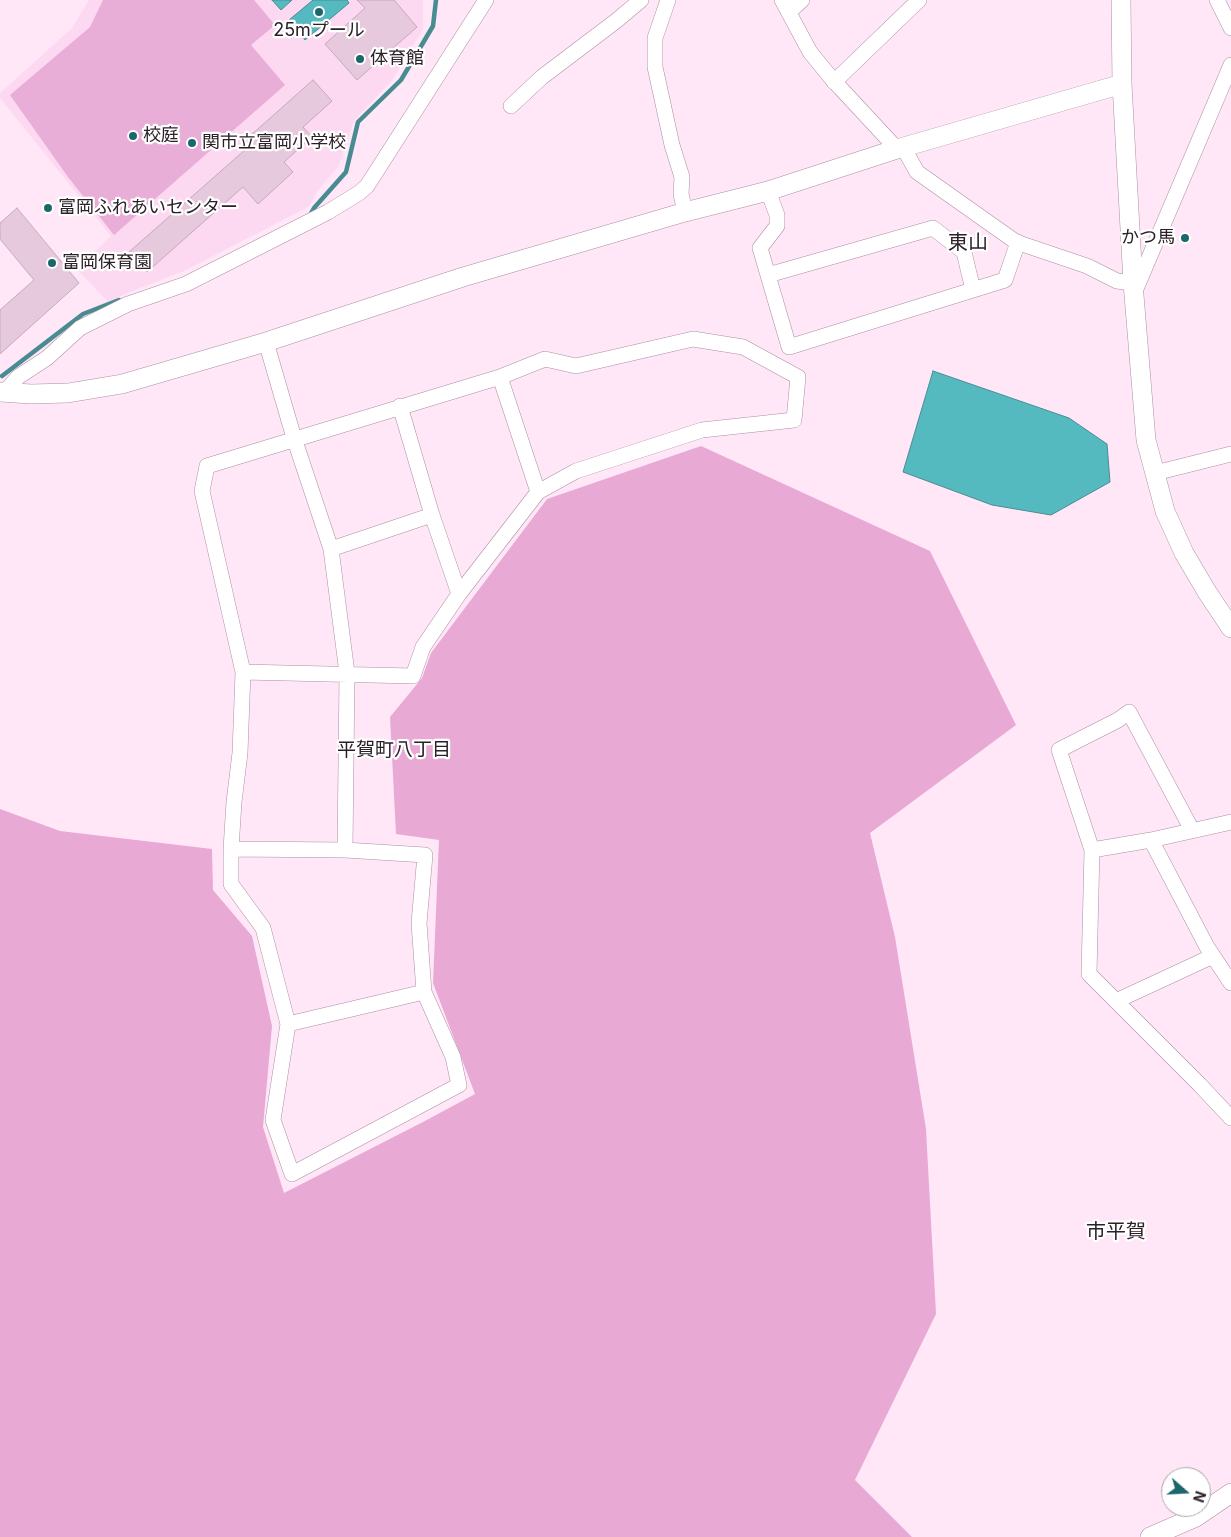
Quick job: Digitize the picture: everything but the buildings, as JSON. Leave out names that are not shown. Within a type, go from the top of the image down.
[{"type":"street","points":[[3,392],[18,377],[48,358],[80,328],[128,304],[186,284],[328,212],[363,190],[486,0]]},
{"type":"street","points":[[512,106],[542,77],[641,0]]},
{"type":"street","points":[[668,0],[655,38],[655,67],[672,145],[682,177],[681,194],[686,212]]},
{"type":"street","points":[[802,0],[786,6],[810,52],[834,82],[900,148],[917,172],[1018,242],[1087,266],[1134,287]]},
{"type":"street","points":[[834,82],[920,0]]},
{"type":"street","points":[[1121,0],[1122,84],[1134,287],[1146,440],[1166,510],[1184,554],[1231,628]]},
{"type":"street","points":[[1217,0],[1231,28]]},
{"type":"street","points":[[1134,287],[1231,65]]},
{"type":"street","points":[[3,392],[31,394],[68,393],[122,384],[266,342],[463,277],[686,212],[768,191],[900,148],[1122,84]]},
{"type":"street","points":[[768,191],[777,215],[777,226],[760,248],[789,347],[1005,280],[1018,242]]},
{"type":"street","points":[[768,275],[933,228],[964,252],[973,290]]},
{"type":"street","points":[[231,848],[344,850],[425,855],[419,923],[424,992],[453,1057],[459,1085],[292,1174],[274,1120],[288,1024],[263,928],[231,884],[231,848],[240,753],[243,672],[202,491],[207,466],[294,438],[500,377],[545,360],[576,366],[694,339],[743,347],[798,377],[794,420],[702,430],[576,471],[538,492],[459,594],[423,646],[412,676],[243,672]]},
{"type":"street","points":[[266,342],[294,438],[330,549],[347,673],[344,850]]},
{"type":"street","points":[[500,377],[538,492]]},
{"type":"street","points":[[400,406],[432,515],[459,594]]},
{"type":"street","points":[[1155,474],[1231,454]]},
{"type":"street","points":[[330,549],[432,515]]},
{"type":"street","points":[[1192,830],[1129,712],[1118,720],[1059,750],[1092,850],[1089,974],[1231,1118]]},
{"type":"street","points":[[1092,850],[1151,840],[1231,822]]},
{"type":"street","points":[[1151,840],[1213,956],[1231,983]]},
{"type":"street","points":[[1116,1001],[1213,956]]},
{"type":"street","points":[[288,1024],[424,992]]},
{"type":"street","points":[[1150,1537],[1196,1517],[1231,1493]]},
{"type":"shaded area","name":"関市立富岡小学校","points":[[89,0],[423,0],[423,29],[393,79],[354,121],[339,166],[319,189],[308,207],[184,271],[108,302],[77,269],[111,236],[0,98],[0,93],[72,28]]},
{"type":"shaded area","name":"校庭","points":[[103,0],[254,0],[275,25],[251,45],[285,85],[114,235],[68,177],[10,95],[90,27]]},
{"type":"shaded area","points":[[701,446],[930,551],[1016,725],[870,833],[895,937],[926,1129],[936,1314],[855,1480],[912,1537],[0,1537],[0,809],[60,831],[212,849],[213,890],[252,936],[272,1026],[263,1127],[284,1193],[423,1122],[475,1094],[433,983],[439,840],[396,834],[390,717],[422,678],[431,653],[547,499]]},
{"type":"water","points":[[272,0],[292,0],[281,10]]},
{"type":"water","name":"25mプール","points":[[313,0],[347,0],[349,3],[305,40],[289,20]]},
{"type":"water","points":[[933,371],[1069,418],[1107,444],[1110,482],[1051,515],[992,505],[903,472]]},
{"type":"waterway","points":[[310,215],[346,172],[358,122],[401,80],[433,26],[436,0]]},
{"type":"waterway","points":[[2,376],[83,314],[119,300]]},
{"type":"place","name":"25mプール","points":[[319,12]]},
{"type":"place","name":"体育館","points":[[360,59]]},
{"type":"place","name":"校庭","points":[[133,136]]},
{"type":"place","name":"関市立富岡小学校","points":[[192,143]]},
{"type":"place","name":"富岡ふれあいセンター","points":[[48,208]]},
{"type":"place","name":"かつ馬","points":[[1185,238]]},
{"type":"place","name":"富岡保育園","points":[[52,263]]},
{"type":"district","name":"東山","points":[[968,243]]},
{"type":"district","name":"平賀町八丁目","points":[[394,750]]},
{"type":"district","name":"市平賀","points":[[1116,1232]]}]
